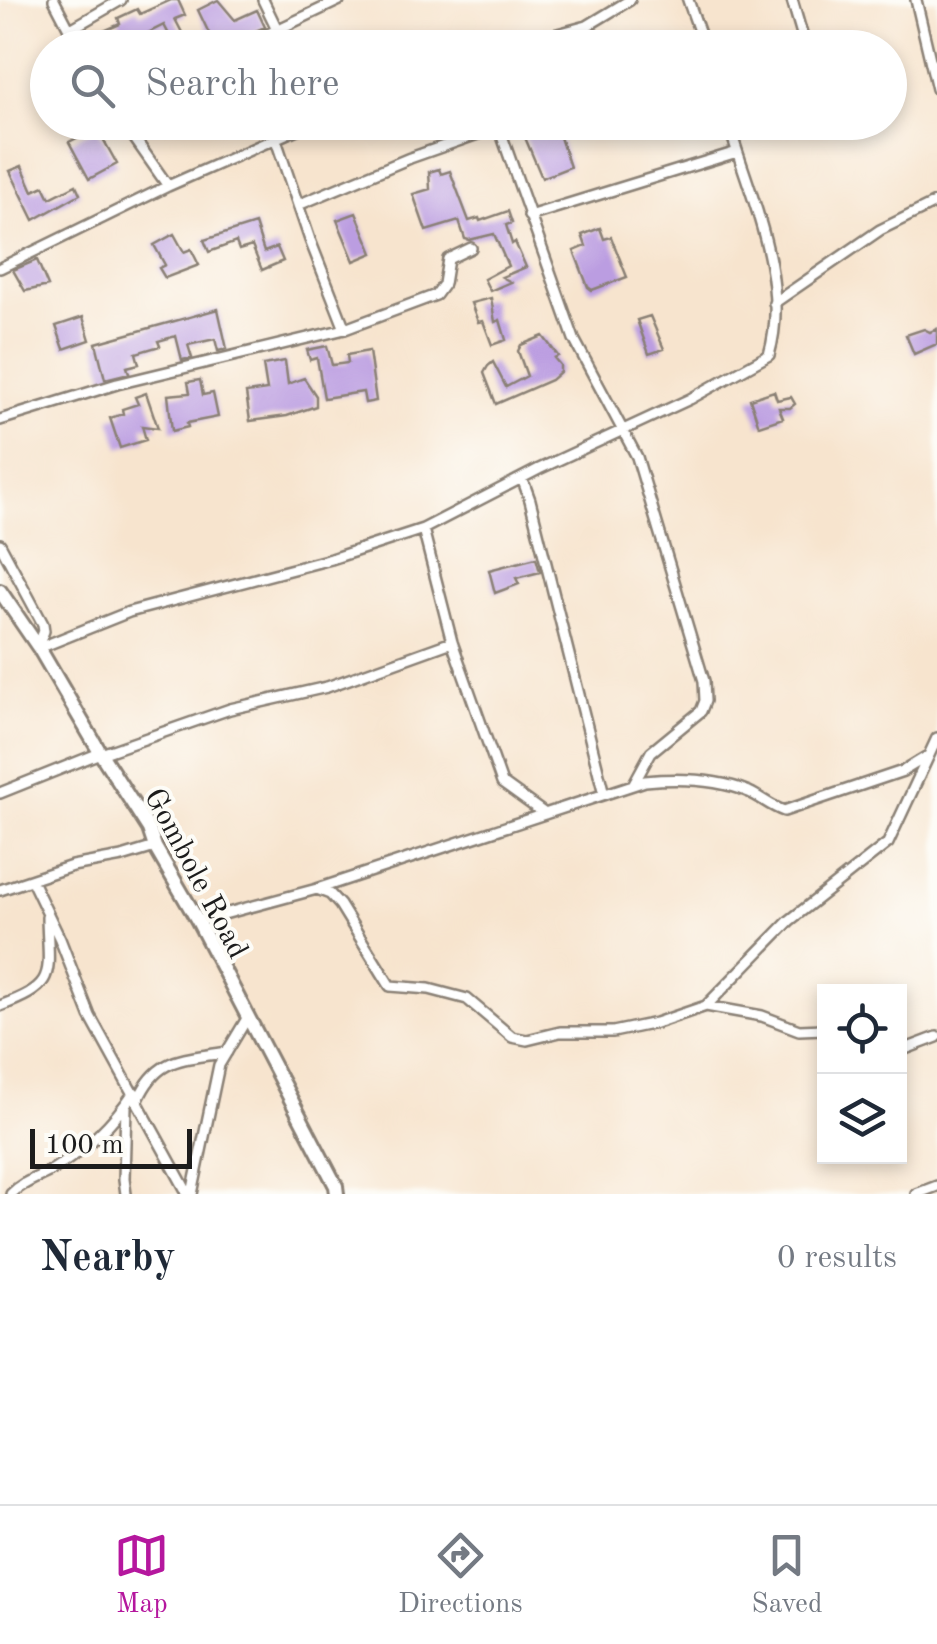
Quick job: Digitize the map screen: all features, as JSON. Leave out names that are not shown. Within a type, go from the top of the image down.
[{"type":"street","points":[[54,0],[68,30],[121,0]]},
{"type":"street","points":[[264,0],[276,27]]},
{"type":"street","points":[[271,30],[340,0]]},
{"type":"street","points":[[571,30],[608,16],[630,0]]},
{"type":"street","points":[[688,0],[699,30]]},
{"type":"street","points":[[792,0],[801,30]]},
{"type":"street","points":[[916,0],[937,89]]},
{"type":"street","points":[[136,140],[168,186]]},
{"type":"street","points":[[0,268],[168,186],[276,140],[344,328]]},
{"type":"street","points":[[298,205],[457,140]]},
{"type":"street","points":[[502,140],[574,339],[637,457],[704,681],[701,711],[651,752],[633,785]]},
{"type":"street","points":[[39,647],[129,612],[332,559],[423,529],[690,399],[769,355],[776,332],[774,303],[762,235],[733,140]]},
{"type":"street","points":[[528,216],[736,152]]},
{"type":"street","points":[[774,303],[880,230],[937,202]]},
{"type":"street","points":[[0,420],[116,384],[344,328],[436,295],[444,284],[448,259],[471,248]]},
{"type":"street","points":[[522,478],[604,794]]},
{"type":"street","points":[[423,529],[452,642],[502,783],[544,814]]},
{"type":"street","points":[[0,544],[43,624],[39,647]]},
{"type":"street","name":"Gombole Road","points":[[0,590],[150,829],[155,847],[198,921],[337,1190]]},
{"type":"street","points":[[0,793],[230,709],[327,687],[452,642]]},
{"type":"street","points":[[317,889],[330,894],[340,905],[390,986],[429,989],[467,999],[512,1037],[527,1040],[560,1032],[613,1032],[656,1023],[706,1006],[789,921],[888,843],[937,738]]},
{"type":"street","points":[[198,921],[317,889],[633,785],[678,778],[753,794],[766,805],[784,810],[903,771],[926,757]]},
{"type":"street","points":[[0,890],[72,866],[122,858],[155,847]]},
{"type":"street","points":[[32,880],[90,1016],[190,1194]]},
{"type":"street","points":[[0,1006],[35,993],[43,985],[48,964],[46,911]]},
{"type":"street","points":[[706,1006],[762,1016],[799,1030],[817,1029]]},
{"type":"street","points":[[190,1194],[219,1065],[246,1020]]},
{"type":"street","points":[[907,1048],[937,1037]]},
{"type":"street","points":[[11,1194],[83,1148],[166,1064],[227,1052]]},
{"type":"street","points":[[126,1103],[126,1194]]},
{"type":"street","points":[[916,1194],[937,1186]]},
{"type":"building","points":[[178,0],[185,15],[175,19],[181,30],[167,30],[164,25],[154,30],[106,30],[120,24],[118,18],[137,9],[140,14]]},
{"type":"building","points":[[218,0],[235,20],[257,10],[265,27],[207,30],[198,10]]},
{"type":"building","points":[[104,140],[117,164],[89,179],[69,142]]},
{"type":"building","points":[[526,140],[561,140],[570,167],[542,178]]},
{"type":"building","points":[[22,166],[33,191],[44,186],[50,198],[76,185],[80,194],[34,220],[10,171]]},
{"type":"building","points":[[439,169],[441,174],[450,171],[469,221],[508,211],[512,223],[506,225],[512,244],[515,242],[526,267],[502,277],[511,282],[490,291],[484,279],[508,266],[494,234],[465,239],[459,221],[426,231],[413,194],[430,189],[429,172]]},
{"type":"building","points":[[356,213],[373,253],[354,261],[337,220]]},
{"type":"building","points":[[255,224],[264,252],[277,247],[283,261],[262,270],[252,246],[239,250],[236,242],[209,252],[204,240]]},
{"type":"building","points":[[600,228],[604,239],[611,237],[627,277],[592,290],[574,251],[586,246],[582,235]]},
{"type":"building","points":[[174,234],[184,252],[191,249],[199,265],[165,278],[159,268],[165,265],[154,245]]},
{"type":"building","points":[[37,260],[48,286],[25,291],[13,270]]},
{"type":"building","points":[[491,298],[495,322],[500,320],[506,340],[492,345],[471,303]]},
{"type":"building","points":[[218,309],[227,349],[218,351],[215,339],[188,345],[192,358],[182,360],[176,336],[136,353],[139,364],[127,367],[129,373],[105,379],[96,343]]},
{"type":"building","points":[[650,316],[664,349],[649,354],[637,320]]},
{"type":"building","points":[[83,317],[90,340],[64,349],[56,326]]},
{"type":"building","points":[[937,329],[937,344],[914,354],[906,335]]},
{"type":"building","points":[[543,336],[558,356],[554,358],[560,372],[551,380],[496,404],[484,373],[488,366],[493,362],[506,387],[527,376],[518,351],[521,345]]},
{"type":"building","points":[[327,346],[332,365],[348,363],[347,355],[369,351],[376,401],[365,403],[363,392],[324,398],[317,358],[310,360],[307,350]]},
{"type":"building","points":[[285,361],[288,384],[304,378],[316,396],[316,406],[287,416],[250,421],[246,393],[267,390],[263,365]]},
{"type":"building","points":[[200,380],[203,395],[213,393],[218,417],[187,423],[188,427],[172,431],[168,395],[190,393],[188,382]]},
{"type":"building","points":[[774,391],[777,400],[791,397],[795,404],[779,408],[783,418],[759,426],[750,399]]},
{"type":"building","points":[[146,393],[158,428],[142,426],[146,440],[120,448],[110,418],[138,404],[135,397]]},
{"type":"building","points":[[536,558],[540,572],[516,578],[519,584],[495,593],[489,570]]}]
